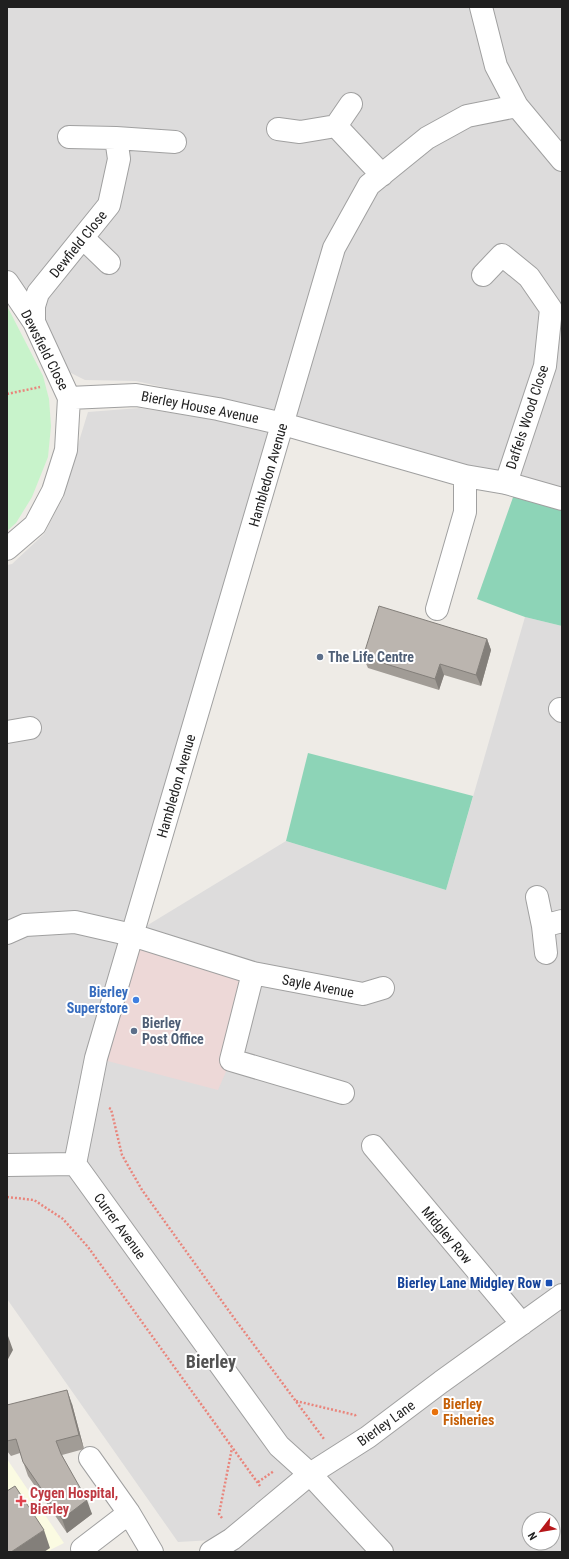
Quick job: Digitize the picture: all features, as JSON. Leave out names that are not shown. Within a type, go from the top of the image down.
[{"type":"street","points":[[481,7],[496,66],[517,106],[562,160]]},
{"type":"street","points":[[278,129],[300,132],[336,126],[351,104]]},
{"type":"street","name":"Hambledon Avenue","points":[[132,934],[334,248],[369,185],[427,138],[468,116],[517,106]]},
{"type":"street","points":[[336,126],[382,175]]},
{"type":"street","points":[[69,137],[116,138],[175,142]]},
{"type":"street","name":"Dewfield Close","points":[[34,322],[34,306],[38,293],[109,205],[119,159],[116,138]]},
{"type":"street","points":[[83,238],[109,263]]},
{"type":"street","name":"Daffels Wood Close","points":[[484,275],[502,255],[529,277],[551,309],[545,366],[506,483]]},
{"type":"street","name":"Dewsfield Close","points":[[7,282],[34,322],[65,391]]},
{"type":"street","points":[[7,549],[35,525],[53,491],[66,450],[65,391]]},
{"type":"street","name":"Bierley House Avenue","points":[[65,391],[136,395],[218,409],[283,424],[465,476],[506,483],[562,499]]},
{"type":"street","points":[[437,608],[465,512],[465,476]]},
{"type":"street","points":[[7,732],[30,728]]},
{"type":"street","points":[[537,897],[552,924],[546,953]]},
{"type":"street","name":"Sayle Avenue","points":[[7,933],[25,925],[75,922],[132,934],[253,973],[363,994],[383,988]]},
{"type":"street","points":[[7,1165],[75,1164],[96,1058],[132,934]]},
{"type":"street","points":[[253,973],[229,1066],[343,1093]]},
{"type":"street","name":"Midgley Row","points":[[373,1146],[522,1324]]},
{"type":"street","name":"Currer Avenue","points":[[75,1164],[279,1446],[310,1474],[382,1552]]},
{"type":"street","name":"Bierley Lane","points":[[211,1552],[236,1536],[310,1474],[368,1437],[441,1382],[562,1295]]},
{"type":"street","points":[[90,1458],[129,1513],[152,1552]]},
{"type":"street","points":[[82,1549],[129,1513]]},
{"type":"path","points":[[7,394],[65,391]]},
{"type":"path","points":[[87,1104],[111,1109],[122,1155],[142,1190],[337,1457]]},
{"type":"path","points":[[7,1197],[34,1200],[62,1219],[88,1247],[274,1504]]},
{"type":"path","points":[[296,1401],[355,1414],[368,1437]]},
{"type":"path","points":[[232,1448],[219,1514],[236,1536]]},
{"type":"shaded area","points":[[7,7],[562,7],[562,499],[283,424],[133,934],[286,841],[446,890],[525,617],[562,626],[562,1552],[211,1552],[231,1539],[178,1542],[7,1299],[7,565],[12,564],[44,534],[64,496],[88,412],[139,408],[225,421],[237,404],[136,381],[85,380],[63,369],[7,272]]},
{"type":"shaded area","points":[[132,935],[253,973],[231,1060],[218,1090],[96,1058]]},
{"type":"shaded area","name":"Cygen Hospital, Bierley","points":[[7,1459],[64,1543],[50,1550],[51,1552],[7,1552]]},
{"type":"green space","points":[[7,306],[43,376],[49,399],[51,426],[48,457],[32,497],[16,523],[7,531]]},
{"type":"green space","points":[[517,486],[562,499],[562,626],[525,617],[477,599]]},
{"type":"green space","points":[[308,753],[473,796],[446,890],[286,841]]},
{"type":"building","points":[[379,606],[487,639],[476,675],[440,664],[435,679],[363,657]]},
{"type":"building","points":[[67,1390],[79,1435],[56,1441],[61,1454],[87,1500],[62,1519],[23,1462],[16,1439],[7,1441],[7,1405]]},
{"type":"building","points":[[15,1486],[44,1530],[11,1552],[7,1552],[7,1491]]},
{"type":"place","name":"The Life Centre","points":[[320,657]]},
{"type":"place","name":"Bierley Superstore","points":[[136,1000]]},
{"type":"place","name":"Bierley Post Office","points":[[134,1031]]},
{"type":"place","name":"Bierley Lane Midgley Row","points":[[549,1283]]},
{"type":"place","name":"Bierley Fisheries","points":[[435,1412]]},
{"type":"place","name":"Cygen Hospital, Bierley","points":[[21,1501]]},
{"type":"district","name":"Bierley","points":[[211,1362]]}]
